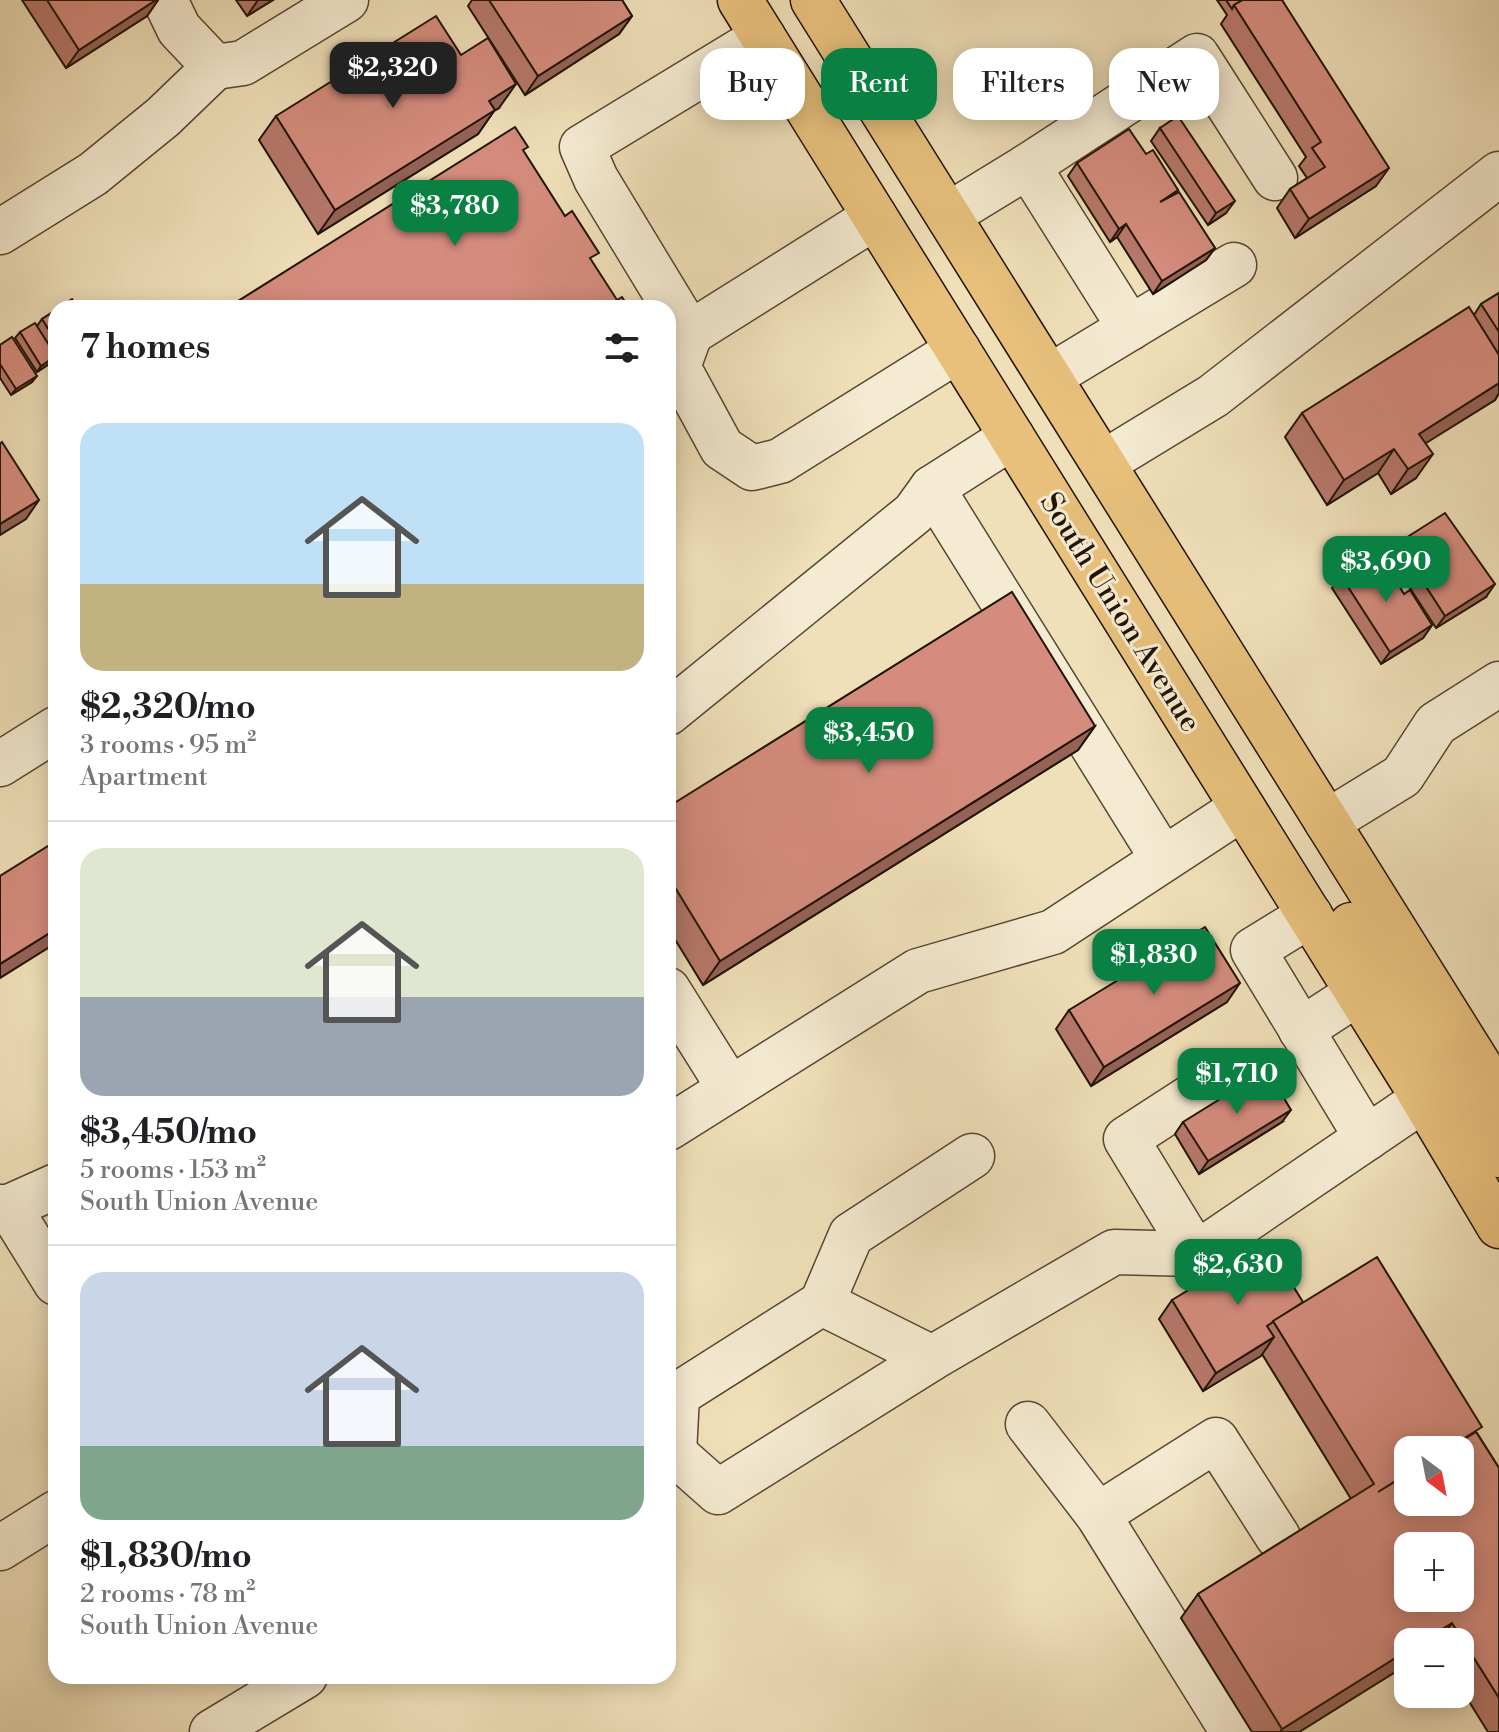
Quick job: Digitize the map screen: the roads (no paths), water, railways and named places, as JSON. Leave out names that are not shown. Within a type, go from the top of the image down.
[{"type":"main road","name":"South Union Avenue","points":[[740,0],[769,18],[875,217],[1424,1099],[1499,1226]]},
{"type":"main road","points":[[813,0],[844,48]]},
{"type":"main road","points":[[769,18],[821,73]]},
{"type":"main road","points":[[889,120],[1499,1097]]},
{"type":"main road","points":[[875,217],[917,235],[944,260],[1065,455],[1084,470],[1103,463]]},
{"type":"main road","points":[[1084,553],[1147,606],[1257,773],[1327,822]]},
{"type":"main road","points":[[1310,915],[1330,909],[1343,913],[1499,1155]]},
{"type":"lane","points":[[165,0],[179,29],[215,67]]},
{"type":"lane","points":[[0,232],[93,174],[163,117],[215,67],[243,63],[346,0]]},
{"type":"lane","points":[[658,300],[582,147],[769,18]]},
{"type":"lane","points":[[948,215],[1197,56],[1275,178]]},
{"type":"lane","points":[[1028,166],[1130,328]]},
{"type":"lane","points":[[1103,463],[1213,396],[1499,174]]},
{"type":"lane","points":[[875,217],[679,340],[678,367],[722,448],[752,468],[780,461],[958,350]]},
{"type":"lane","points":[[1049,377],[1234,265]]},
{"type":"lane","points":[[676,706],[914,513],[932,488],[1012,437]]},
{"type":"lane","points":[[932,488],[1163,859]]},
{"type":"lane","points":[[1327,822],[1402,776],[1436,724],[1499,684]]},
{"type":"lane","points":[[0,764],[48,734]]},
{"type":"lane","points":[[676,1123],[918,971],[1053,932],[1242,808]]},
{"type":"lane","points":[[1310,915],[1253,950],[1367,1138]]},
{"type":"lane","points":[[1301,1030],[1358,993]]},
{"type":"lane","points":[[676,1003],[730,1089]]},
{"type":"lane","points":[[1196,1254],[1126,1139],[1228,1073]]},
{"type":"lane","points":[[676,1459],[718,1492],[932,1358],[1114,1252],[1196,1254],[1424,1099]]},
{"type":"lane","points":[[676,1405],[677,1395],[822,1303],[851,1235],[972,1156]]},
{"type":"lane","points":[[48,1189],[4,1207],[48,1271]]},
{"type":"lane","points":[[822,1303],[932,1358]]},
{"type":"lane","points":[[1028,1424],[1098,1515],[1233,1732]]},
{"type":"lane","points":[[1098,1515],[1216,1440],[1278,1537]]},
{"type":"lane","points":[[0,1548],[48,1518]]},
{"type":"lane","points":[[212,1732],[292,1684]]}]
